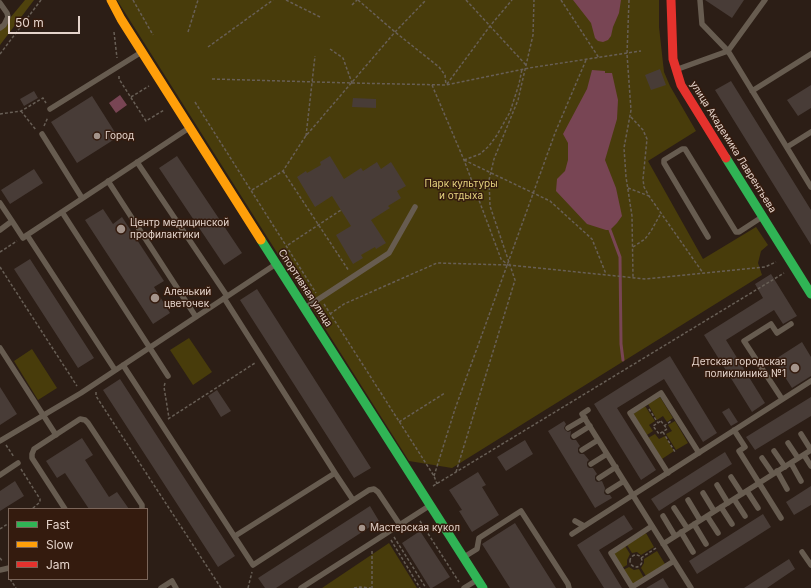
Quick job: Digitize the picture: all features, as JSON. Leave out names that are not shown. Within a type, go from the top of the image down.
[{"type":"street","name":"Спортивная улица","points":[[111,0],[117,13],[483,588]]},
{"type":"street","name":"улица Академика Лаврентьева","points":[[671,0],[673,58],[675,70],[681,85],[763,217],[808,281],[811,294]]},
{"type":"lane","points":[[700,0],[702,24],[728,50],[811,187]]},
{"type":"lane","points":[[675,70],[728,50],[766,0]]},
{"type":"lane","points":[[0,3],[8,17],[4,25],[0,28]]},
{"type":"lane","points":[[50,109],[142,52]]},
{"type":"lane","points":[[752,91],[811,54]]},
{"type":"lane","points":[[25,236],[190,128]]},
{"type":"lane","points":[[787,147],[811,132]]},
{"type":"lane","points":[[42,134],[82,198]]},
{"type":"lane","points":[[708,237],[664,163],[664,160],[682,149],[685,149],[736,232],[739,232],[763,217]]},
{"type":"lane","points":[[137,162],[225,297],[262,358],[353,500]]},
{"type":"lane","points":[[108,182],[196,316]]},
{"type":"lane","points":[[0,203],[12,222],[25,236],[115,370]]},
{"type":"lane","points":[[305,308],[389,253],[415,207]]},
{"type":"lane","points":[[62,212],[168,376]]},
{"type":"lane","points":[[0,230],[12,222]]},
{"type":"lane","points":[[1,440],[81,393],[277,263]]},
{"type":"lane","points":[[782,399],[744,340],[771,324],[777,333],[791,324]]},
{"type":"lane","points":[[0,348],[56,435]]},
{"type":"lane","points":[[123,365],[253,565],[369,490],[374,489],[378,492],[400,525]]},
{"type":"lane","points":[[572,534],[811,381]]},
{"type":"lane","points":[[668,473],[630,413],[645,403],[661,393],[699,453]]},
{"type":"lane","points":[[588,410],[582,414],[584,418],[691,588]]},
{"type":"lane","points":[[568,428],[584,418]]},
{"type":"lane","points":[[64,508],[32,458],[32,454],[34,449],[80,420],[85,420],[142,505],[142,508]]},
{"type":"lane","points":[[574,436],[590,426]]},
{"type":"lane","points":[[734,430],[745,447],[739,451],[781,518]]},
{"type":"lane","points":[[663,544],[811,450],[801,434]]},
{"type":"lane","points":[[582,450],[598,440]]},
{"type":"lane","points":[[788,443],[798,458]]},
{"type":"lane","points":[[774,451],[785,467]]},
{"type":"lane","points":[[591,464],[607,454]]},
{"type":"lane","points":[[804,455],[811,466]]},
{"type":"lane","points":[[762,458],[787,489]]},
{"type":"lane","points":[[0,475],[18,463]]},
{"type":"lane","points":[[791,463],[801,481]]},
{"type":"lane","points":[[599,478],[616,468]]},
{"type":"lane","points":[[235,536],[335,473]]},
{"type":"lane","points":[[731,477],[758,508]]},
{"type":"lane","points":[[608,492],[624,481]]},
{"type":"lane","points":[[717,485],[728,503]]},
{"type":"lane","points":[[703,493],[714,511]]},
{"type":"lane","points":[[734,499],[745,516]]},
{"type":"lane","points":[[688,500],[700,520]]},
{"type":"lane","points":[[301,588],[430,506]]},
{"type":"lane","points":[[721,507],[732,524]]},
{"type":"lane","points":[[674,508],[687,528]]},
{"type":"lane","points":[[463,557],[477,549],[479,538],[521,511],[568,584],[569,588]]},
{"type":"lane","points":[[663,516],[693,552]]},
{"type":"lane","points":[[707,516],[718,533]]},
{"type":"lane","points":[[575,521],[584,526]]},
{"type":"lane","points":[[694,524],[706,544]]},
{"type":"lane","points":[[652,526],[611,553],[632,587],[674,561]]},
{"type":"lane","points":[[802,552],[811,565]]},
{"type":"lane","points":[[463,588],[477,580]]},
{"type":"lane","points":[[161,588],[172,581],[176,588]]},
{"type":"path","points":[[0,54],[41,0]]},
{"type":"path","points":[[133,0],[153,35]]},
{"type":"path","points":[[188,32],[198,0]]},
{"type":"path","points":[[208,47],[273,0]]},
{"type":"path","points":[[286,0],[320,17]]},
{"type":"path","points":[[352,5],[357,0],[439,67],[445,75],[446,85]]},
{"type":"path","points":[[251,191],[283,171],[305,137],[395,32],[426,0]]},
{"type":"path","points":[[466,0],[529,68]]},
{"type":"path","points":[[446,85],[490,26],[512,0]]},
{"type":"path","points":[[456,472],[515,280],[490,206],[488,189],[494,159],[518,100],[526,69],[533,34],[534,0]]},
{"type":"path","points":[[561,0],[599,58]]},
{"type":"path","points":[[629,0],[627,54],[631,110],[624,148],[632,216],[633,277]]},
{"type":"path","points":[[114,32],[119,79],[146,121],[167,108]]},
{"type":"path","points":[[330,49],[343,58],[352,84]]},
{"type":"path","points":[[212,79],[352,84],[446,85],[522,69],[642,51]]},
{"type":"path","points":[[305,137],[314,56]]},
{"type":"path","points":[[434,476],[453,415],[556,133],[586,60]]},
{"type":"path","points":[[464,160],[480,154],[497,136],[510,112],[522,69]]},
{"type":"path","points":[[131,98],[152,84]]},
{"type":"path","points":[[432,85],[464,160],[501,259],[509,264]]},
{"type":"path","points":[[0,114],[21,111],[43,98],[50,109],[42,134],[34,128],[21,111]]},
{"type":"path","points":[[195,102],[434,476],[437,484]]},
{"type":"path","points":[[630,117],[643,130],[647,139],[643,179],[644,187],[702,273]]},
{"type":"path","points":[[464,160],[550,201],[592,239],[606,274]]},
{"type":"path","points":[[283,171],[352,277]]},
{"type":"path","points":[[628,187],[649,196]]},
{"type":"path","points":[[288,245],[341,210]]},
{"type":"path","points":[[633,247],[645,239],[661,213]]},
{"type":"path","points":[[0,252],[25,236]]},
{"type":"path","points":[[330,314],[344,304],[437,263],[509,264],[646,279],[765,267],[781,260]]},
{"type":"path","points":[[0,267],[81,393]]},
{"type":"path","points":[[428,489],[788,271]]},
{"type":"path","points":[[160,423],[262,358]]},
{"type":"path","points":[[168,376],[164,387],[169,418]]},
{"type":"path","points":[[97,382],[96,396],[221,588]]},
{"type":"path","points":[[399,422],[445,393]]},
{"type":"path","points":[[645,403],[658,423]]},
{"type":"path","points":[[661,421],[667,429],[659,434],[654,426],[658,423],[661,421]]},
{"type":"path","points":[[663,432],[676,452]]},
{"type":"path","points":[[1,440],[18,463],[40,499],[40,502],[33,508]]},
{"type":"path","points":[[416,515],[463,588]]},
{"type":"path","points":[[388,532],[411,563],[426,588]]},
{"type":"path","points":[[388,532],[420,588]]},
{"type":"path","points":[[354,588],[372,588],[372,543]]},
{"type":"path","points":[[641,558],[663,544]]},
{"type":"path","points":[[636,555],[641,558],[642,561],[639,566],[635,567],[630,564],[630,559],[632,556],[636,555]]},
{"type":"path","points":[[248,588],[253,565]]},
{"type":"green space","name":"Парк культуры и отдыха","points":[[117,0],[659,0],[659,27],[664,72],[670,86],[696,131],[648,161],[703,259],[756,227],[768,245],[761,251],[758,263],[762,275],[452,468],[409,461]]},
{"type":"green space","points":[[189,338],[212,372],[193,385],[170,350]]},
{"type":"green space","points":[[32,349],[57,388],[38,400],[14,361]]},
{"type":"green space","points":[[660,397],[673,418],[667,422],[663,416],[657,420],[648,404]]},
{"type":"green space","points":[[645,406],[655,421],[649,425],[653,431],[647,435],[633,414]]},
{"type":"green space","points":[[675,421],[688,443],[676,450],[666,434],[672,431],[668,425]]},
{"type":"green space","points":[[655,434],[659,439],[665,436],[674,451],[662,459],[648,438]]},
{"type":"green space","points":[[646,533],[654,547],[641,555],[637,552],[632,553],[627,545]]},
{"type":"green space","points":[[389,543],[417,588],[322,588]]},
{"type":"green space","points":[[625,546],[630,554],[627,560],[627,565],[622,568],[613,554]]},
{"type":"green space","points":[[657,551],[665,564],[646,576],[641,568],[644,563],[644,559]]},
{"type":"green space","points":[[629,567],[634,570],[639,569],[644,578],[632,585],[623,570]]},
{"type":"shaded area","points":[[25,0],[34,0],[0,45],[0,30]]},
{"type":"shaded area","points":[[573,0],[621,0],[619,13],[611,36],[608,40],[603,42],[598,41],[595,38],[591,23]]},
{"type":"shaded area","points":[[592,70],[612,73],[618,100],[617,119],[605,160],[616,188],[622,216],[610,230],[587,224],[556,191],[557,179],[565,171],[568,160],[568,143],[563,134],[587,89]]},
{"type":"shaded area","points":[[120,95],[127,105],[116,113],[109,103]]},
{"type":"building","points":[[705,0],[744,0],[732,18]]},
{"type":"building","points":[[660,69],[666,85],[651,90],[645,75]]},
{"type":"building","points":[[731,81],[811,210],[811,245],[715,90]]},
{"type":"building","points":[[811,85],[811,108],[798,116],[787,100]]},
{"type":"building","points":[[34,91],[38,98],[24,106],[20,99]]},
{"type":"building","points":[[92,96],[118,137],[77,163],[51,122]]},
{"type":"building","points":[[353,98],[376,99],[376,108],[352,107]]},
{"type":"building","points":[[177,156],[242,253],[224,265],[159,168]]},
{"type":"building","points":[[330,156],[344,179],[361,168],[363,171],[377,162],[381,169],[391,162],[406,186],[397,191],[401,198],[388,206],[390,208],[371,220],[386,243],[361,255],[363,258],[353,264],[336,235],[351,226],[332,196],[315,207],[297,177],[306,171],[307,173],[321,165],[320,162]]},
{"type":"building","points":[[34,169],[43,183],[10,204],[1,190]]},
{"type":"building","points":[[103,209],[113,224],[122,217],[164,281],[154,287],[170,313],[153,324],[85,220]]},
{"type":"building","points":[[30,259],[94,358],[78,368],[14,269]]},
{"type":"building","points":[[771,274],[797,316],[783,324],[774,310],[726,340],[765,403],[752,412],[704,335],[763,298],[755,284]]},
{"type":"building","points":[[257,289],[371,468],[354,478],[240,300]]},
{"type":"building","name":"Детская городская поликлиника №1","points":[[802,342],[811,357],[811,376],[792,388],[774,360]]},
{"type":"building","points":[[670,356],[717,433],[703,442],[664,379],[617,408],[656,470],[641,480],[594,404]]},
{"type":"building","points":[[120,379],[235,556],[218,567],[103,390]]},
{"type":"building","points":[[0,387],[17,414],[0,425]]},
{"type":"building","points":[[217,390],[231,411],[221,417],[208,396]]},
{"type":"building","points":[[811,397],[811,416],[755,450],[746,437]]},
{"type":"building","points":[[729,408],[738,422],[731,426],[722,412]]},
{"type":"building","points":[[564,421],[566,424],[564,428],[565,430],[568,432],[571,431],[570,438],[572,440],[576,440],[580,446],[578,448],[578,452],[580,454],[584,454],[589,460],[587,462],[587,466],[589,468],[593,468],[597,474],[595,476],[595,480],[597,482],[602,481],[605,488],[604,493],[606,495],[610,495],[612,498],[595,508],[548,431]]},
{"type":"building","points":[[82,438],[93,455],[85,460],[109,497],[117,492],[128,508],[88,508],[65,473],[57,478],[46,461]]},
{"type":"building","points":[[525,440],[533,454],[506,471],[497,457]]},
{"type":"building","points":[[725,452],[732,464],[659,511],[651,499]]},
{"type":"building","points":[[478,472],[486,485],[482,487],[499,515],[472,532],[459,511],[462,510],[449,490]]},
{"type":"building","points":[[15,481],[24,496],[0,511],[0,491]]},
{"type":"building","points":[[811,486],[811,505],[794,515],[786,502]]},
{"type":"building","points":[[370,506],[379,521],[276,588],[265,588],[258,578]]},
{"type":"building","points":[[763,514],[771,527],[697,574],[689,561]]},
{"type":"building","points":[[624,515],[633,529],[599,550],[622,588],[604,588],[577,545]]},
{"type":"building","points":[[515,523],[556,588],[510,588],[482,544]]},
{"type":"building","points":[[420,531],[450,577],[432,588],[430,588],[402,543]]},
{"type":"building","points":[[789,559],[795,569],[767,588],[744,588]]},
{"type":"building","points":[[663,578],[669,588],[646,588]]},
{"type":"waterway","points":[[610,230],[620,257],[621,344],[623,360]]},
{"type":"traffic: fast","points":[[726,158],[811,294]]},
{"type":"traffic: fast","points":[[261,240],[483,588]]},
{"type":"traffic: slow","points":[[111,0],[121,19],[261,240]]},
{"type":"traffic: jam","points":[[671,0],[673,59],[681,85],[726,158]]},
{"type":"place","name":"Город","points":[[97,136]]},
{"type":"place","name":"Центр медицинской профилактики","points":[[121,229]]},
{"type":"place","name":"Аленький цветочек","points":[[155,298]]},
{"type":"place","name":"Детская городская поликлиника №1","points":[[795,368]]},
{"type":"place","name":"Мастерская кукол","points":[[362,528]]}]
